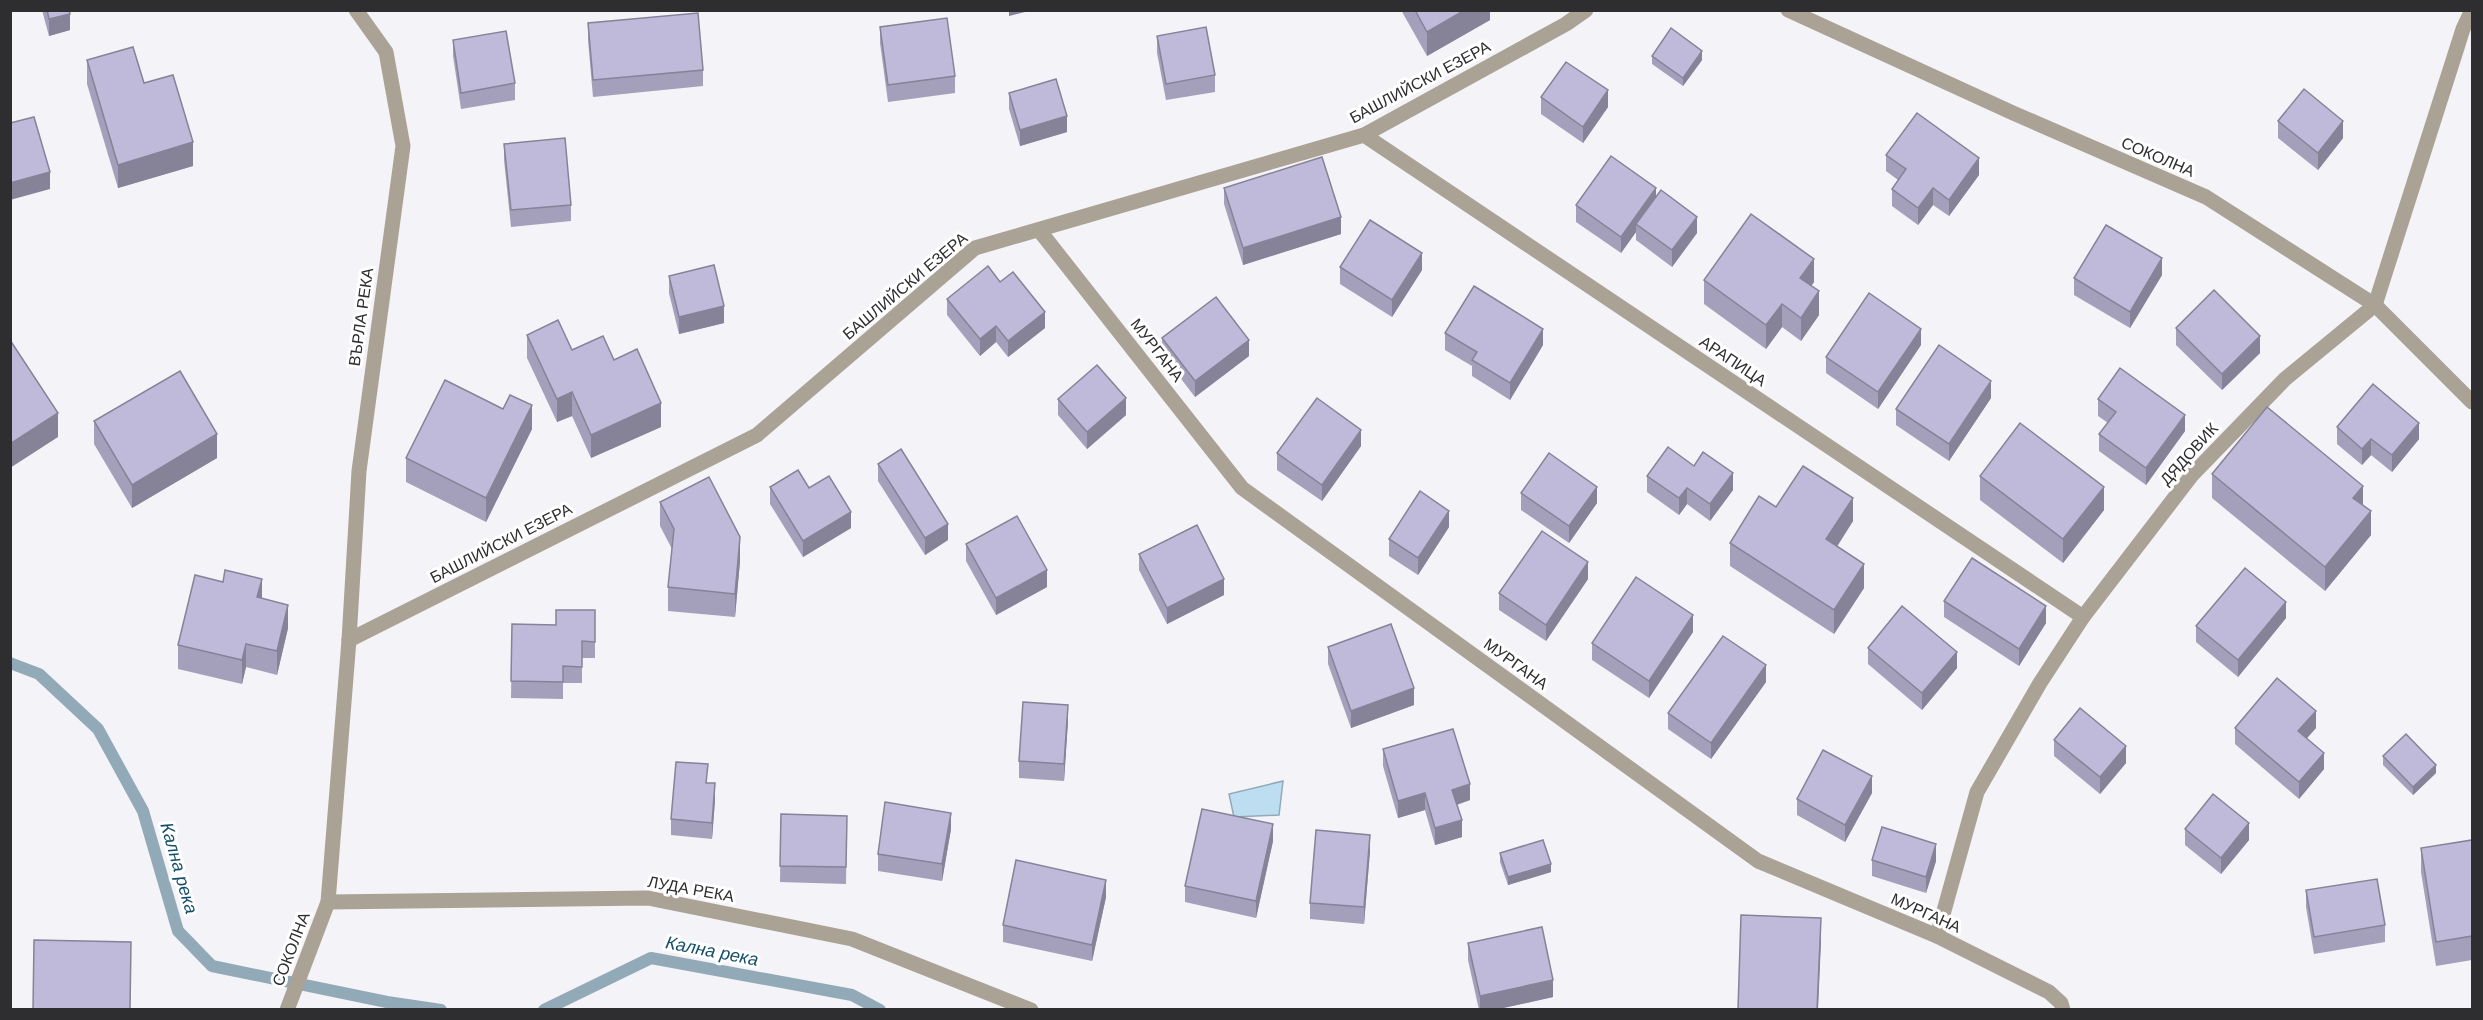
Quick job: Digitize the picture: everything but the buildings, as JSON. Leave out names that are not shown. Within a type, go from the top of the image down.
[{"type":"street","name":"ВЪРЛА РЕКА","points":[[328,902],[349,640],[359,471],[403,146],[386,52],[356,10]]},
{"type":"street","name":"БАШЛИЙСКИ ЕЗЕРА","points":[[349,640],[757,435],[975,248],[1364,135],[1566,24],[1586,10]]},
{"type":"street","name":"СОКОЛНА","points":[[1788,10],[2013,113],[2206,197],[2375,305],[2472,402]]},
{"type":"street","points":[[2375,305],[2468,32],[2472,10]]},
{"type":"street","name":"АРАПИЦА","points":[[1364,135],[2083,617]]},
{"type":"street","name":"МУРГАНА","points":[[1039,230],[1242,488],[1758,861],[1937,936],[2049,992],[2061,1003],[2063,1010]]},
{"type":"street","name":"ДЯДОВИК","points":[[1937,936],[1977,792],[2040,683],[2083,617],[2192,475],[2285,379],[2375,305]]},
{"type":"street","name":"ЛУДА РЕКА","points":[[328,902],[648,898],[852,939],[1031,1010]]},
{"type":"street","name":"СОКОЛНА","points":[[287,1010],[328,902]]},
{"type":"water","points":[[1283,781],[1279,815],[1234,817],[1229,794]]},
{"type":"waterway","name":"Кална река","points":[[10,663],[39,674],[98,729],[143,811],[178,931],[212,966],[387,1002],[441,1010]]},
{"type":"waterway","name":"Кална река","points":[[544,1010],[651,958],[852,995],[880,1010]]}]
